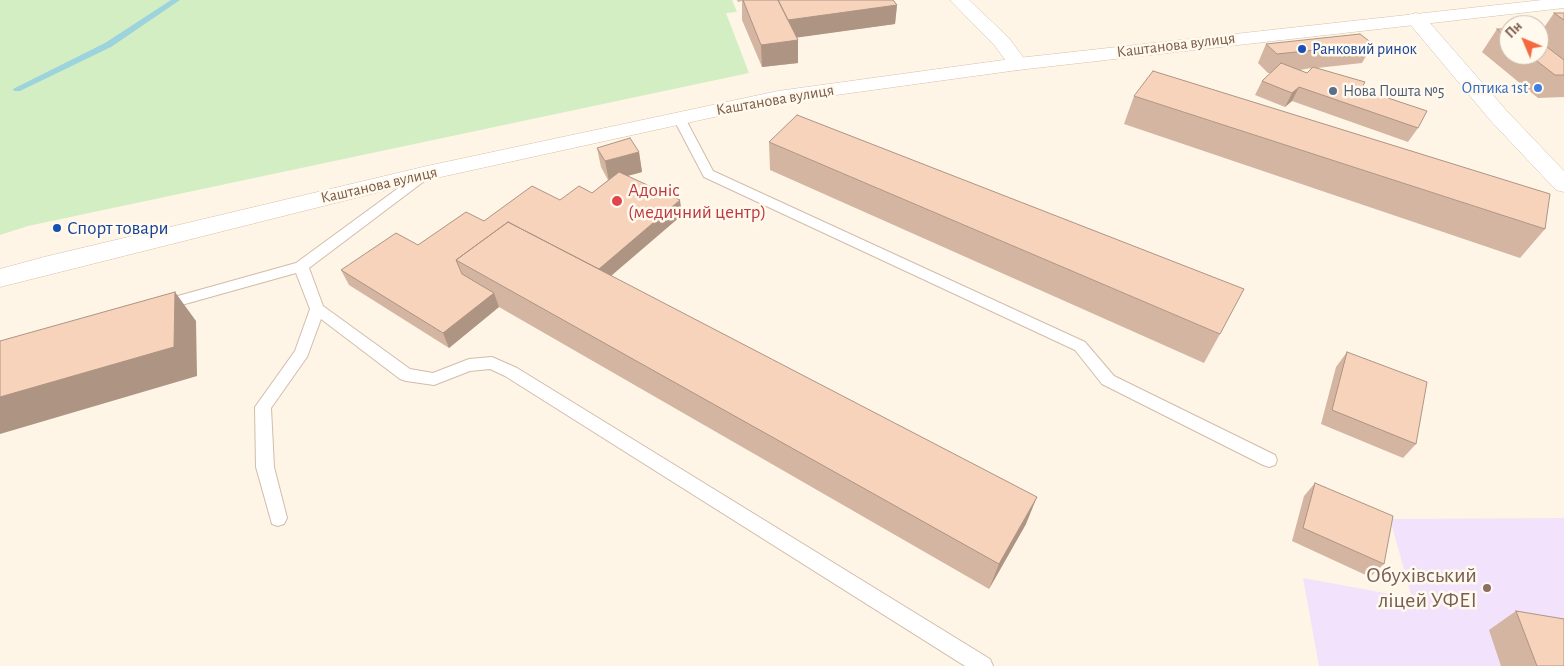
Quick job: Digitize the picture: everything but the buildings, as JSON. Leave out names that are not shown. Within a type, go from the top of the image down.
[{"type":"main road","points":[[959,0],[1002,42],[1018,64]]},
{"type":"main road","name":"Каштанова вулиця","points":[[0,278],[427,173],[778,97],[1018,64],[1416,18],[1564,3]]},
{"type":"main road","points":[[1416,18],[1498,115],[1564,185]]},
{"type":"lane","points":[[680,118],[708,174],[1080,346],[1108,380],[1269,460]]},
{"type":"lane","points":[[150,308],[301,266],[427,173]]},
{"type":"lane","points":[[301,266],[317,309],[406,374],[434,379],[469,365],[492,363],[511,372],[983,666]]},
{"type":"lane","points":[[278,518],[265,467],[263,408],[302,353],[317,309]]},
{"type":"shaded area","name":"Обухівський ліцей УФЕІ","points":[[1564,518],[1564,666],[1319,666],[1303,578],[1412,598],[1390,519]]},
{"type":"green space","points":[[0,0],[732,0],[737,12],[726,13],[749,73],[28,226],[0,235]]},
{"type":"waterway","points":[[17,89],[108,45],[176,0]]},
{"type":"place","name":"Ранковий ринок","points":[[1302,49]]},
{"type":"place","name":"Оптика 1st","points":[[1538,88]]},
{"type":"place","name":"Нова Пошта №5","points":[[1333,91]]},
{"type":"place","name":"Адоніс (медичний центр)","points":[[617,201]]},
{"type":"place","name":"Спорт товари","points":[[57,228]]},
{"type":"place","name":"Обухівський ліцей УФЕІ","points":[[1487,588]]}]
